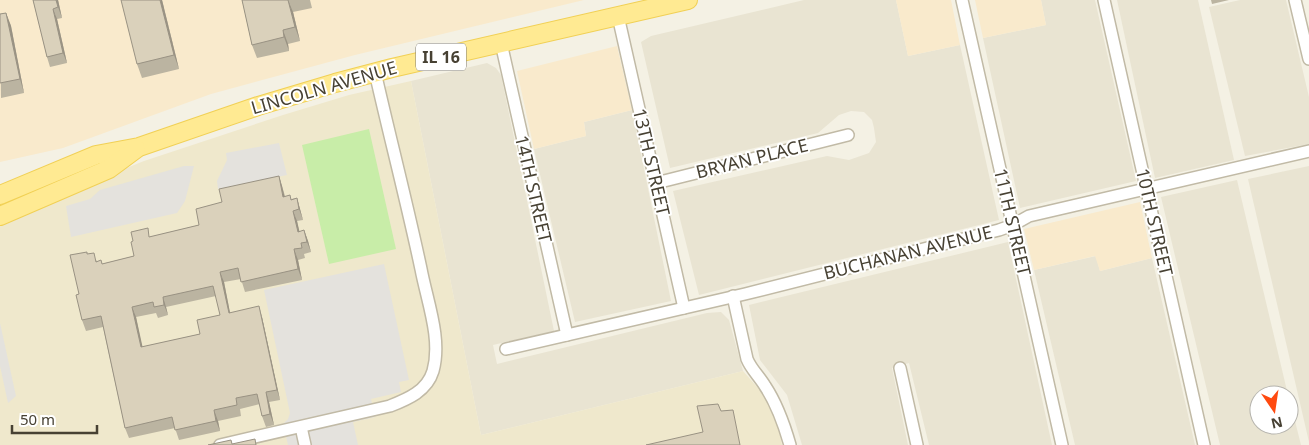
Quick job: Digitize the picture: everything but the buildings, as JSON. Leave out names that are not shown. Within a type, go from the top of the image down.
[{"type":"main road","name":"LINCOLN AVENUE","points":[[0,195],[96,155],[139,147],[258,106],[375,72],[688,0]]},
{"type":"main road","name":"LINCOLN AVENUE","points":[[0,216],[109,169],[139,147]]},
{"type":"street","name":"11TH STREET","points":[[962,0],[1062,445]]},
{"type":"street","name":"10TH STREET","points":[[1104,0],[1204,445]]},
{"type":"street","points":[[1296,0],[1309,58]]},
{"type":"street","name":"13TH STREET","points":[[618,16],[684,308]]},
{"type":"street","name":"14TH STREET","points":[[501,43],[567,335]]},
{"type":"street","points":[[220,445],[390,406],[409,399],[421,389],[432,373],[436,354],[433,327],[375,72]]},
{"type":"street","name":"BRYAN PLACE","points":[[656,182],[848,135]]},
{"type":"street","name":"BUCHANAN AVENUE","points":[[506,349],[684,308],[999,230],[1029,216],[1309,151]]},
{"type":"street","points":[[733,296],[747,359],[776,404],[790,445]]},
{"type":"street","points":[[900,368],[917,445]]},
{"type":"street","points":[[301,427],[305,445]]},
{"type":"shaded area","points":[[0,0],[584,0],[355,55],[211,94],[63,148],[0,162]]},
{"type":"shaded area","points":[[804,0],[896,0],[908,56],[960,45],[999,220],[699,295],[673,191],[827,156],[849,160],[869,153],[876,142],[874,128],[872,120],[864,112],[851,111],[839,115],[818,133],[670,168],[641,42],[651,36]]},
{"type":"shaded area","points":[[896,0],[951,0],[960,45],[908,56]]},
{"type":"shaded area","points":[[975,0],[1041,0],[1046,25],[983,38]]},
{"type":"shaded area","points":[[1041,0],[1095,0],[1136,181],[1020,208],[983,38],[1046,25]]},
{"type":"shaded area","points":[[1117,0],[1198,0],[1234,160],[1155,178]]},
{"type":"shaded area","points":[[1240,0],[1286,0],[1309,97],[1309,144],[1245,156],[1209,7]]},
{"type":"shaded area","points":[[617,46],[632,110],[584,122],[586,136],[534,149],[517,71]]},
{"type":"shaded area","points":[[487,63],[496,68],[501,75],[554,331],[493,345],[497,364],[707,313],[721,312],[729,320],[743,371],[481,435],[411,81]]},
{"type":"shaded area","points":[[411,81],[481,435],[743,371],[766,397],[779,430],[782,445],[0,445],[0,226],[82,186],[144,161],[349,95]]},
{"type":"shaded area","points":[[632,110],[671,301],[575,322],[534,149],[586,136],[584,122]]},
{"type":"shaded area","points":[[279,143],[287,175],[218,189],[217,181],[227,160],[226,153]]},
{"type":"shaded area","points":[[184,166],[194,166],[185,201],[177,213],[71,237],[66,206],[90,199],[100,190]]},
{"type":"shaded area","points":[[1309,166],[1309,442],[1299,399],[1299,385],[1296,385],[1248,179]]},
{"type":"shaded area","points":[[1237,180],[1286,385],[1249,385],[1249,435],[1298,435],[1301,445],[1220,445],[1161,197]]},
{"type":"shaded area","points":[[1140,202],[1152,258],[1100,271],[1095,256],[1034,270],[1024,229]]},
{"type":"shaded area","points":[[1008,242],[1052,445],[929,445],[909,363],[892,368],[908,445],[802,445],[787,395],[760,360],[749,305]]},
{"type":"shaded area","points":[[1096,256],[1100,271],[1152,258],[1195,445],[1075,445],[1034,270]]},
{"type":"shaded area","points":[[384,264],[409,380],[399,382],[401,392],[371,399],[375,417],[353,422],[358,445],[288,445],[283,424],[288,419],[290,413],[264,290]]},
{"type":"shaded area","points":[[0,323],[16,396],[8,403],[0,366]]},
{"type":"green space","points":[[369,129],[396,249],[329,264],[302,145]]}]
